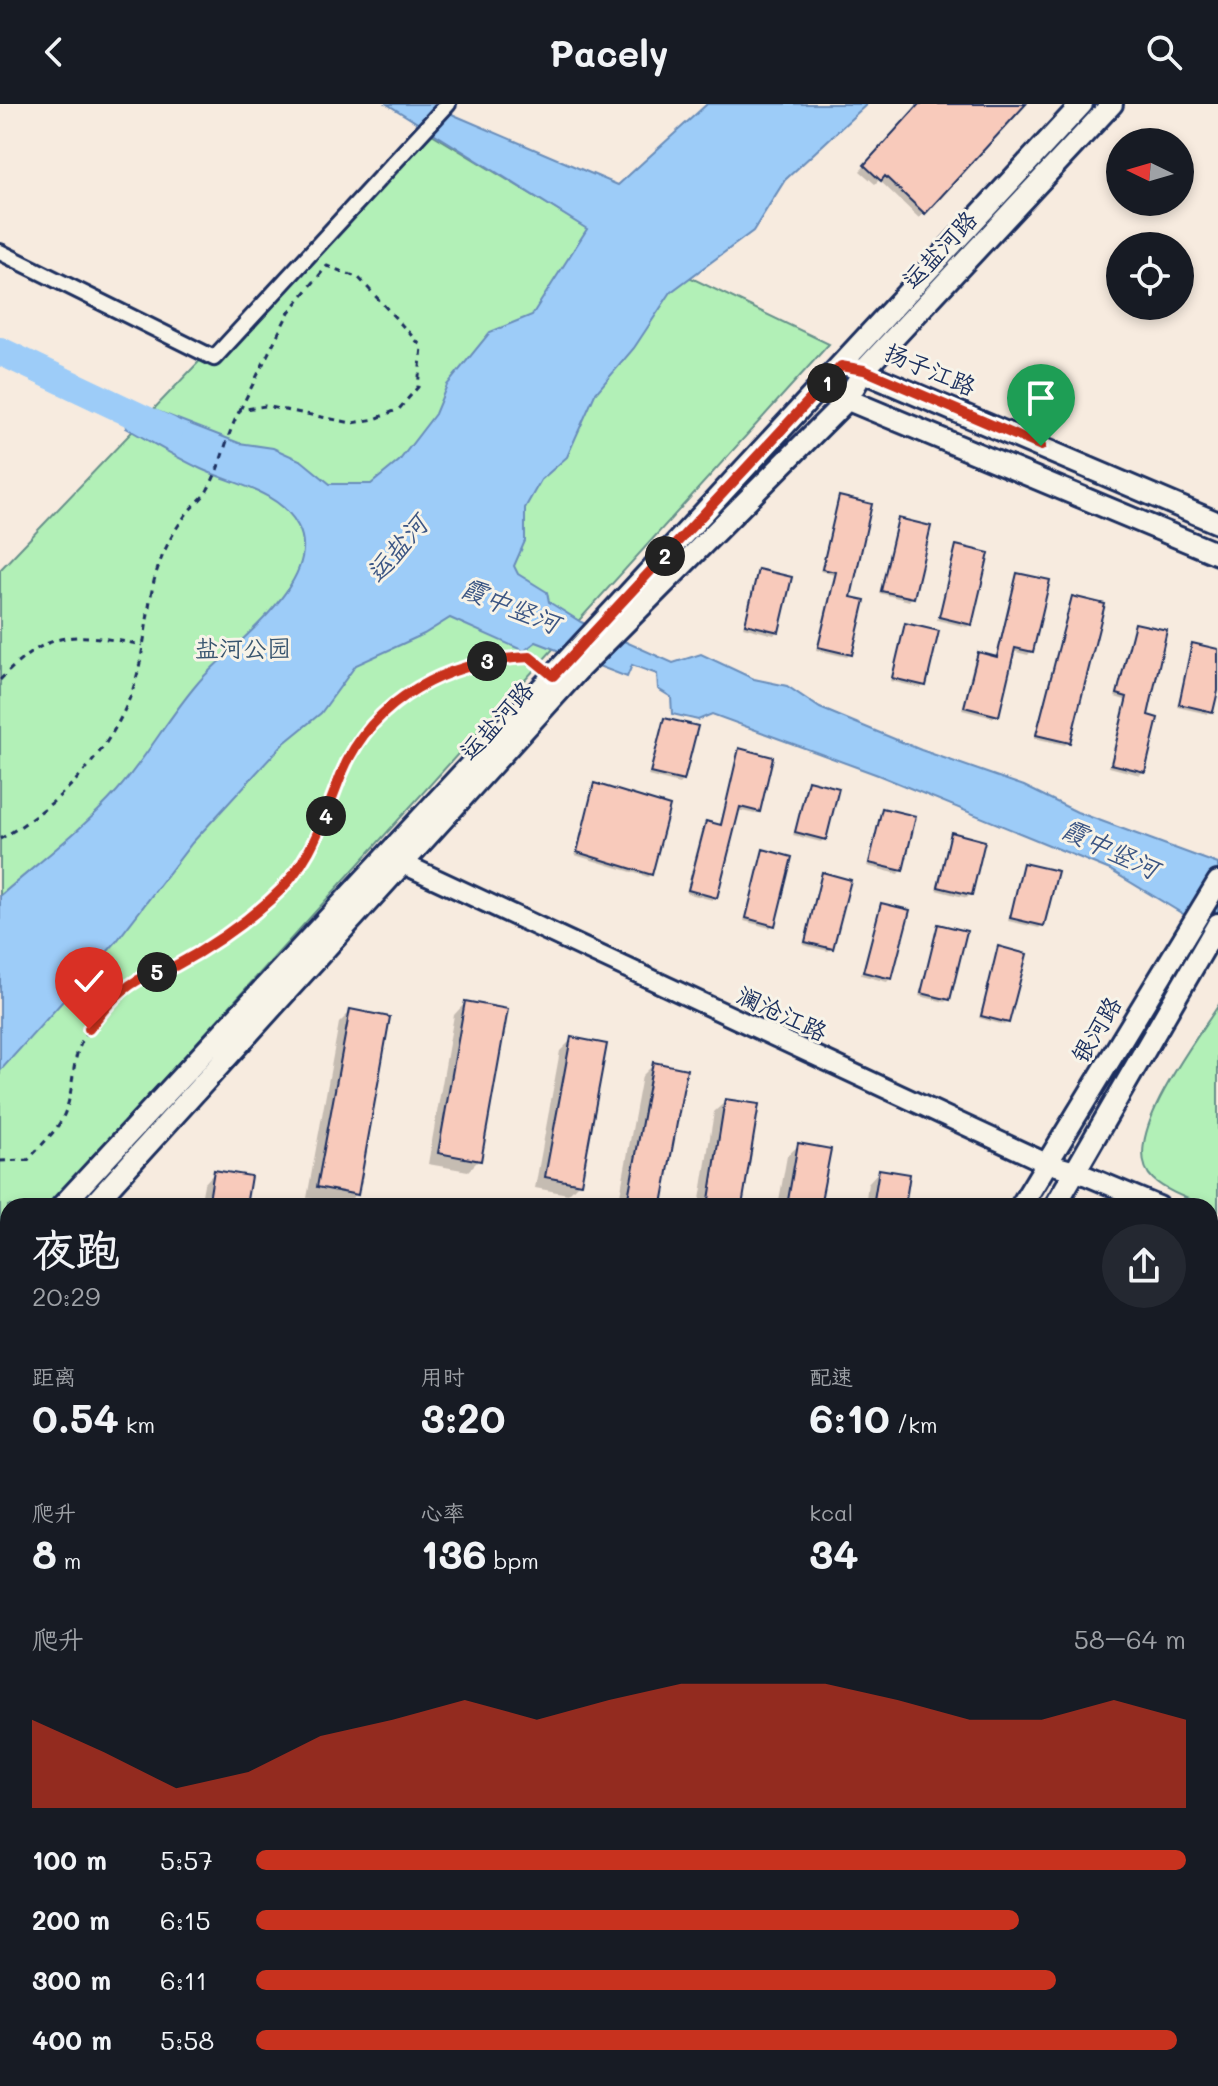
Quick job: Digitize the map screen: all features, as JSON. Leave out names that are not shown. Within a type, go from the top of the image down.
[{"type":"main road","name":"运盐河路","points":[[613,623],[841,366],[1082,104]]},
{"type":"main road","name":"运盐河路","points":[[99,1198],[566,669],[846,401],[864,370],[1112,104]]},
{"type":"main road","name":"扬子江路","points":[[841,366],[864,370],[1218,523]]},
{"type":"main road","points":[[816,397],[846,401],[1218,554]]},
{"type":"main road","name":"运盐河路","points":[[70,1198],[395,860],[566,669]]},
{"type":"main road","name":"银河路","points":[[1026,1198],[1218,882]]},
{"type":"main road","points":[[1060,1198],[1213,932]]},
{"type":"street","points":[[0,252],[214,358],[448,104]]},
{"type":"street","name":"澜沧江路","points":[[395,860],[1046,1163],[1075,1171],[1140,1198]]},
{"type":"path","points":[[0,839],[29,822],[66,791],[102,748],[131,697],[155,578],[169,540],[189,510],[208,490],[227,434],[289,312],[327,266],[359,278],[422,347],[418,387],[399,409],[375,419],[352,423],[265,406],[240,410]]},
{"type":"path","points":[[0,680],[39,646],[68,636],[143,645]]},
{"type":"path","points":[[0,1161],[28,1160],[62,1120],[72,1094],[77,1054],[89,1029],[111,999],[143,978],[174,966],[238,924],[269,901],[300,870],[364,732],[394,703],[423,682],[497,658],[530,657],[566,669]]},
{"type":"green space","name":"盐河公园","points":[[422,128],[587,228],[829,344],[56,1198],[0,1198],[0,570]]},
{"type":"green space","points":[[1218,1006],[1218,1198],[1188,1198],[1176,1193],[1153,1179],[1144,1163],[1144,1142],[1151,1118],[1178,1066]]},
{"type":"water","name":"运盐河","points":[[387,104],[436,104],[454,115],[618,185],[707,104],[867,104],[785,180],[753,231],[671,292],[634,348],[595,394],[567,457],[541,480],[525,508],[525,541],[514,566],[518,574],[547,592],[549,602],[581,622],[673,663],[701,654],[754,679],[787,686],[820,708],[921,750],[1024,786],[1077,812],[1218,864],[1218,935],[1110,870],[878,775],[712,714],[698,720],[672,714],[671,697],[658,689],[657,674],[632,665],[627,677],[536,642],[524,651],[450,618],[424,634],[356,665],[321,713],[283,744],[192,843],[116,942],[0,1071],[0,896],[75,832],[117,791],[197,684],[270,612],[299,569],[303,547],[298,526],[290,514],[280,504],[255,490],[191,464],[126,428],[139,404],[239,443],[273,448],[302,461],[330,484],[371,484],[399,461],[435,414],[447,385],[490,332],[532,315],[587,229]]},
{"type":"building","points":[[919,104],[1026,104],[925,214],[885,176],[881,181],[864,165]]},
{"type":"building","points":[[839,496],[872,504],[851,597],[865,600],[852,655],[818,647],[836,572],[822,569]]},
{"type":"building","points":[[898,518],[931,526],[914,598],[881,591]]},
{"type":"building","points":[[956,545],[989,553],[972,625],[939,617]]},
{"type":"building","points":[[758,569],[792,577],[779,632],[745,624]]},
{"type":"building","points":[[1017,573],[1050,580],[1033,652],[1015,648],[999,716],[964,707],[978,652],[997,657]]},
{"type":"building","points":[[1072,596],[1105,604],[1070,743],[1036,735]]},
{"type":"building","points":[[905,623],[939,631],[926,686],[892,678]]},
{"type":"building","points":[[1135,623],[1167,630],[1148,715],[1158,718],[1145,772],[1111,764],[1127,697],[1117,694]]},
{"type":"building","points":[[1192,643],[1218,649],[1218,691],[1213,712],[1179,704]]},
{"type":"building","points":[[664,718],[698,726],[684,781],[650,773]]},
{"type":"building","points":[[739,748],[773,757],[760,812],[740,807],[717,898],[688,890],[706,821],[721,825]]},
{"type":"building","points":[[808,780],[839,788],[826,840],[795,832]]},
{"type":"building","points":[[594,783],[670,806],[652,875],[577,852]]},
{"type":"building","points":[[882,808],[916,816],[903,871],[869,863]]},
{"type":"building","points":[[951,832],[985,841],[972,895],[938,887]]},
{"type":"building","points":[[763,849],[792,857],[775,926],[746,918]]},
{"type":"building","points":[[1023,863],[1058,871],[1044,926],[1010,918]]},
{"type":"building","points":[[822,872],[851,880],[833,949],[805,942]]},
{"type":"building","points":[[881,903],[910,910],[892,979],[863,972]]},
{"type":"building","points":[[938,924],[967,931],[950,1000],[921,993]]},
{"type":"building","points":[[998,946],[1027,954],[1009,1023],[981,1016]]},
{"type":"building","points":[[465,1001],[508,1009],[481,1161],[438,1153]]},
{"type":"building","points":[[350,1009],[390,1017],[358,1195],[317,1187]]},
{"type":"building","points":[[571,1037],[607,1044],[581,1184],[545,1177]]},
{"type":"building","points":[[653,1062],[687,1069],[663,1198],[628,1198]]},
{"type":"building","points":[[725,1099],[759,1104],[743,1198],[709,1198]]},
{"type":"building","points":[[798,1143],[831,1149],[822,1198],[788,1198]]},
{"type":"building","points":[[879,1169],[910,1174],[906,1198],[874,1198]]},
{"type":"building","points":[[214,1170],[251,1176],[247,1198],[209,1198]]},
{"type":"waterway","name":"霞中竖河","points":[[0,351],[169,431]]},
{"type":"route","points":[[89,1029],[111,999],[143,978],[174,966],[238,924],[269,901],[300,870],[364,732],[394,703],[423,682],[497,658],[530,657],[553,676],[816,397],[841,366],[864,370],[1041,446]]}]
